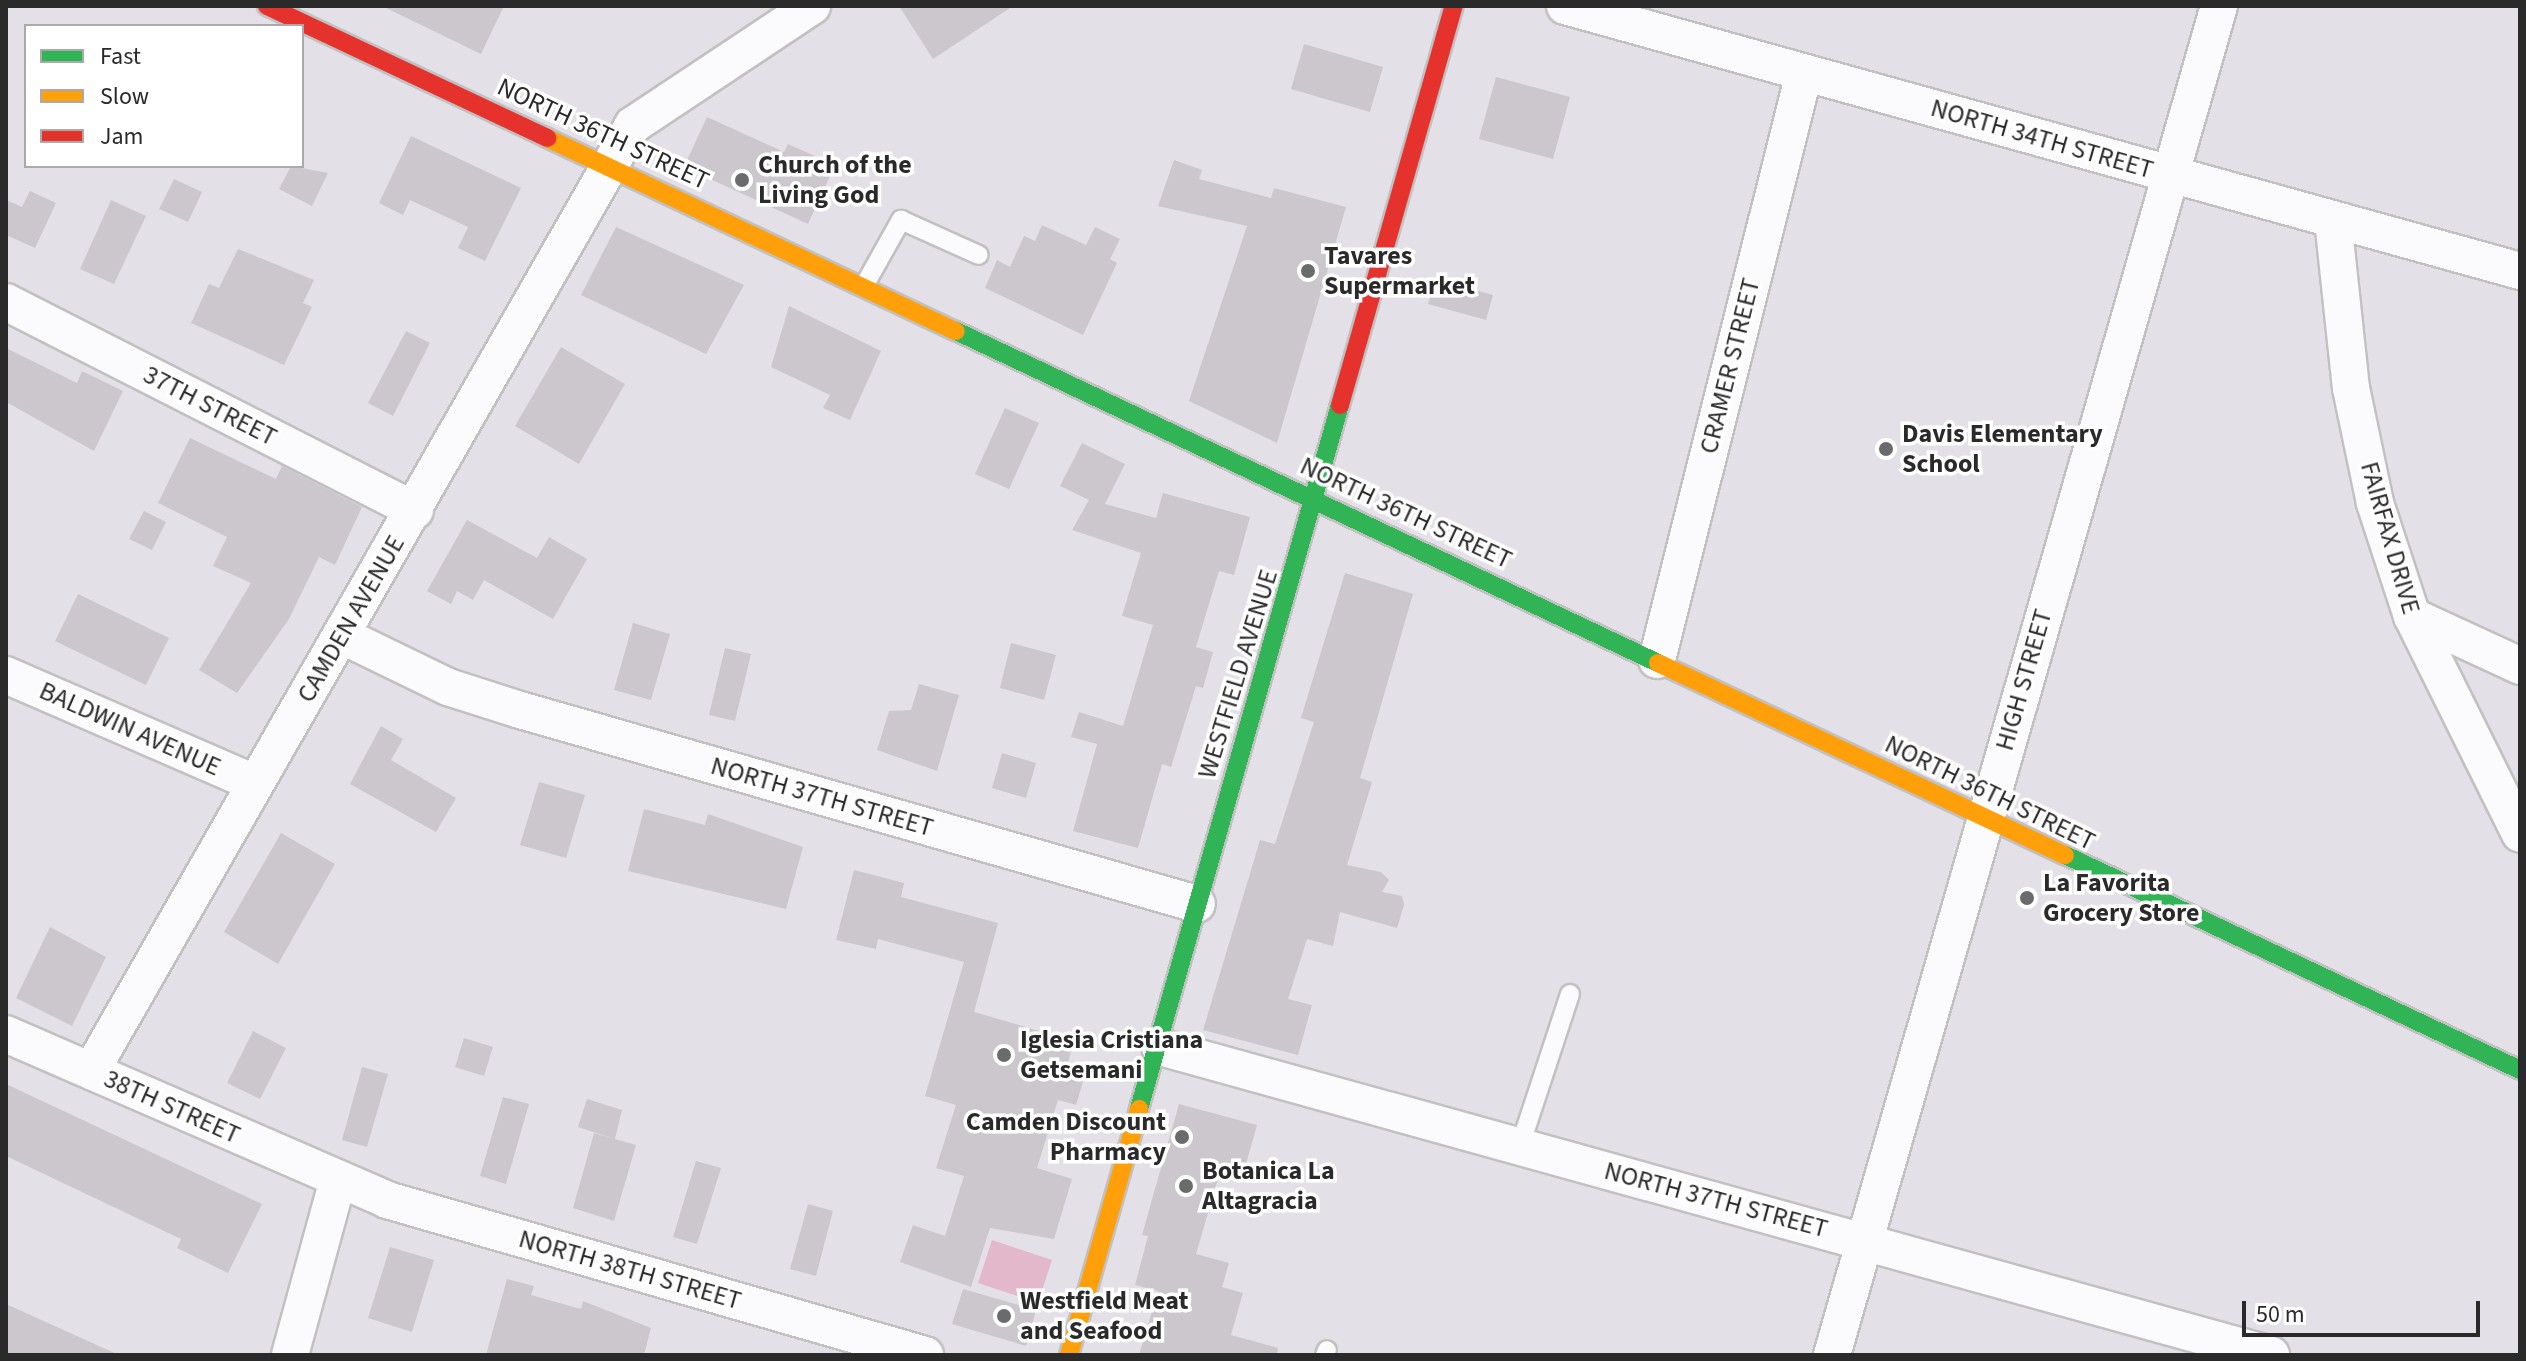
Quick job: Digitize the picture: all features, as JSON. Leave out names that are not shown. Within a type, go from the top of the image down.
[{"type":"street","name":"NORTH 36TH STREET","points":[[267,6],[1657,660],[1983,820],[2520,1070]]},
{"type":"street","name":"CAMDEN AVENUE","points":[[91,1071],[633,125],[812,6]]},
{"type":"street","name":"WESTFIELD AVENUE","points":[[1069,1355],[1160,1047],[1197,904],[1317,500],[1454,6]]},
{"type":"street","name":"NORTH 34TH STREET","points":[[1565,6],[1608,12],[1804,73],[2520,271]]},
{"type":"street","name":"HIGH STREET","points":[[1832,1355],[2219,6]]},
{"type":"street","name":"CRAMER STREET","points":[[1657,660],[1804,73]]},
{"type":"street","name":"FAIRFAX DRIVE","points":[[2333,220],[2351,388],[2375,503],[2412,616],[2520,834]]},
{"type":"street","name":"37TH STREET","points":[[6,302],[415,510]]},
{"type":"street","points":[[2412,616],[2520,666]]},
{"type":"street","name":"NORTH 37TH STREET","points":[[341,635],[448,687],[1197,904]]},
{"type":"street","name":"BALDWIN AVENUE","points":[[6,675],[254,783]]},
{"type":"street","name":"38TH STREET","points":[[6,1034],[338,1180]]},
{"type":"street","name":"NORTH 37TH STREET","points":[[1160,1047],[2271,1355]]},
{"type":"street","points":[[290,1355],[338,1180]]},
{"type":"street","name":"NORTH 38TH STREET","points":[[338,1180],[925,1355]]},
{"type":"lane","points":[[864,286],[901,220],[979,255]]},
{"type":"lane","points":[[1520,1146],[1570,994]]},
{"type":"shaded area","points":[[992,1240],[1052,1260],[1038,1303],[978,1283]]},
{"type":"building","points":[[382,6],[504,6],[481,54]]},
{"type":"building","points":[[899,6],[1013,6],[933,59]]},
{"type":"building","points":[[1304,44],[1383,67],[1370,112],[1291,89]]},
{"type":"building","points":[[1496,77],[1570,97],[1553,159],[1479,139]]},
{"type":"building","points":[[707,117],[784,152],[788,144],[835,165],[808,224],[684,167]]},
{"type":"building","points":[[411,136],[521,188],[485,261],[458,248],[468,227],[410,200],[403,215],[379,203]]},
{"type":"building","points":[[1174,160],[1202,170],[1199,179],[1271,198],[1274,188],[1346,207],[1277,443],[1189,401],[1247,226],[1158,206]]},
{"type":"building","points":[[290,168],[328,173],[312,206],[279,189]]},
{"type":"building","points":[[174,179],[202,192],[188,222],[159,209]]},
{"type":"building","points":[[30,191],[56,203],[35,248],[6,235],[6,200],[22,207]]},
{"type":"building","points":[[111,200],[146,216],[114,284],[80,269]]},
{"type":"building","points":[[1042,225],[1086,245],[1095,227],[1120,239],[1110,259],[1117,263],[1083,335],[985,288],[997,260],[1010,267],[1024,236],[1035,241]]},
{"type":"building","points":[[616,227],[744,285],[706,354],[581,295]]},
{"type":"building","points":[[238,249],[314,280],[303,303],[312,307],[284,365],[191,323],[209,284],[219,288]]},
{"type":"building","points":[[1435,279],[1493,295],[1486,320],[1428,304]]},
{"type":"building","points":[[789,306],[881,351],[850,420],[823,408],[830,395],[771,367]]},
{"type":"building","points":[[406,331],[430,343],[393,416],[368,403]]},
{"type":"building","points":[[561,347],[625,384],[579,464],[515,426]]},
{"type":"building","points":[[6,348],[77,383],[82,371],[123,391],[94,451],[6,402]]},
{"type":"building","points":[[1005,408],[1039,423],[1009,489],[975,474]]},
{"type":"building","points":[[190,438],[276,479],[282,466],[362,507],[335,565],[319,557],[289,619],[237,693],[199,670],[251,583],[213,566],[227,537],[158,503]]},
{"type":"building","points":[[1082,443],[1125,464],[1105,504],[1156,518],[1163,493],[1250,517],[1234,575],[1219,571],[1196,647],[1213,652],[1203,688],[1196,686],[1171,767],[1162,764],[1138,848],[1073,831],[1097,744],[1071,737],[1079,712],[1123,726],[1153,625],[1122,616],[1141,553],[1072,530],[1089,500],[1060,486]]},
{"type":"building","points":[[144,511],[166,522],[152,550],[129,539]]},
{"type":"building","points":[[467,520],[537,558],[549,537],[587,559],[553,619],[484,580],[473,600],[457,591],[451,604],[427,591]]},
{"type":"building","points":[[1345,573],[1413,594],[1360,778],[1372,782],[1347,865],[1381,872],[1389,880],[1382,892],[1402,896],[1404,905],[1397,928],[1340,912],[1333,946],[1307,939],[1288,999],[1312,1005],[1298,1055],[1203,1030],[1260,840],[1275,844],[1314,722],[1301,718]]},
{"type":"building","points":[[78,594],[169,638],[146,685],[55,641]]},
{"type":"building","points":[[633,623],[670,634],[651,700],[614,690]]},
{"type":"building","points":[[1011,643],[1056,655],[1044,700],[1000,688]]},
{"type":"building","points":[[725,648],[751,654],[735,721],[709,715]]},
{"type":"building","points":[[919,684],[959,695],[937,771],[877,750],[889,711],[911,710]]},
{"type":"building","points":[[381,726],[403,739],[391,760],[456,798],[436,832],[350,784]]},
{"type":"building","points":[[1002,753],[1036,763],[1026,798],[992,788]]},
{"type":"building","points":[[539,782],[585,795],[566,858],[520,845]]},
{"type":"building","points":[[644,809],[705,825],[708,814],[803,847],[786,909],[628,871]]},
{"type":"building","points":[[281,833],[335,864],[278,964],[224,932]]},
{"type":"building","points":[[854,870],[904,883],[901,897],[998,923],[974,1012],[1074,1041],[1066,1070],[1085,1075],[1076,1105],[1058,1100],[1037,1168],[1072,1179],[1054,1239],[990,1228],[971,1287],[900,1262],[913,1225],[945,1236],[964,1176],[936,1168],[956,1105],[925,1096],[964,962],[878,939],[876,949],[836,940]]},
{"type":"building","points":[[50,927],[106,957],[72,1026],[16,998]]},
{"type":"building","points":[[253,1031],[286,1048],[260,1099],[227,1083]]},
{"type":"building","points":[[464,1038],[493,1047],[484,1076],[455,1067]]},
{"type":"building","points":[[362,1067],[388,1074],[367,1147],[342,1140]]},
{"type":"building","points":[[6,1084],[262,1204],[228,1273],[177,1248],[181,1239],[6,1156]]},
{"type":"building","points":[[503,1097],[529,1104],[506,1184],[480,1176]]},
{"type":"building","points":[[587,1099],[622,1110],[615,1139],[578,1127]]},
{"type":"building","points":[[1179,1104],[1257,1125],[1244,1171],[1222,1165],[1196,1254],[1229,1263],[1222,1287],[1243,1293],[1231,1335],[1278,1348],[1277,1355],[1139,1355],[1158,1291],[1135,1285],[1148,1236],[1142,1235]]},
{"type":"building","points":[[594,1133],[636,1145],[614,1221],[573,1208]]},
{"type":"building","points":[[696,1161],[721,1168],[697,1244],[673,1237]]},
{"type":"building","points":[[808,1204],[833,1211],[816,1276],[790,1269]]},
{"type":"building","points":[[390,1247],[434,1260],[412,1332],[368,1318]]},
{"type":"building","points":[[507,1279],[534,1286],[531,1295],[581,1309],[583,1301],[651,1328],[644,1355],[486,1355]]},
{"type":"building","points":[[963,1289],[1036,1310],[1026,1346],[952,1324]]},
{"type":"building","points":[[6,1304],[119,1355],[6,1355]]},
{"type":"traffic: fast","points":[[956,331],[1658,663]]},
{"type":"traffic: fast","points":[[1139,1109],[1340,405]]},
{"type":"traffic: fast","points":[[2065,855],[2520,1070]]},
{"type":"traffic: slow","points":[[547,138],[956,331]]},
{"type":"traffic: slow","points":[[1658,663],[2065,855]]},
{"type":"traffic: slow","points":[[1069,1355],[1139,1109]]},
{"type":"traffic: jam","points":[[267,6],[547,138]]},
{"type":"traffic: jam","points":[[1340,405],[1454,6]]},
{"type":"place","name":"Church of the Living God","points":[[742,180]]},
{"type":"place","name":"Tavares Supermarket","points":[[1308,271]]},
{"type":"place","name":"Davis Elementary School","points":[[1886,449]]},
{"type":"place","name":"La Favorita Grocery Store","points":[[2027,898]]},
{"type":"place","name":"Iglesia Cristiana Getsemani","points":[[1004,1055]]},
{"type":"place","name":"Camden Discount Pharmacy","points":[[1182,1137]]},
{"type":"place","name":"Botanica La Altagracia","points":[[1186,1186]]},
{"type":"place","name":"Westfield Meat and Seafood","points":[[1004,1316]]}]
